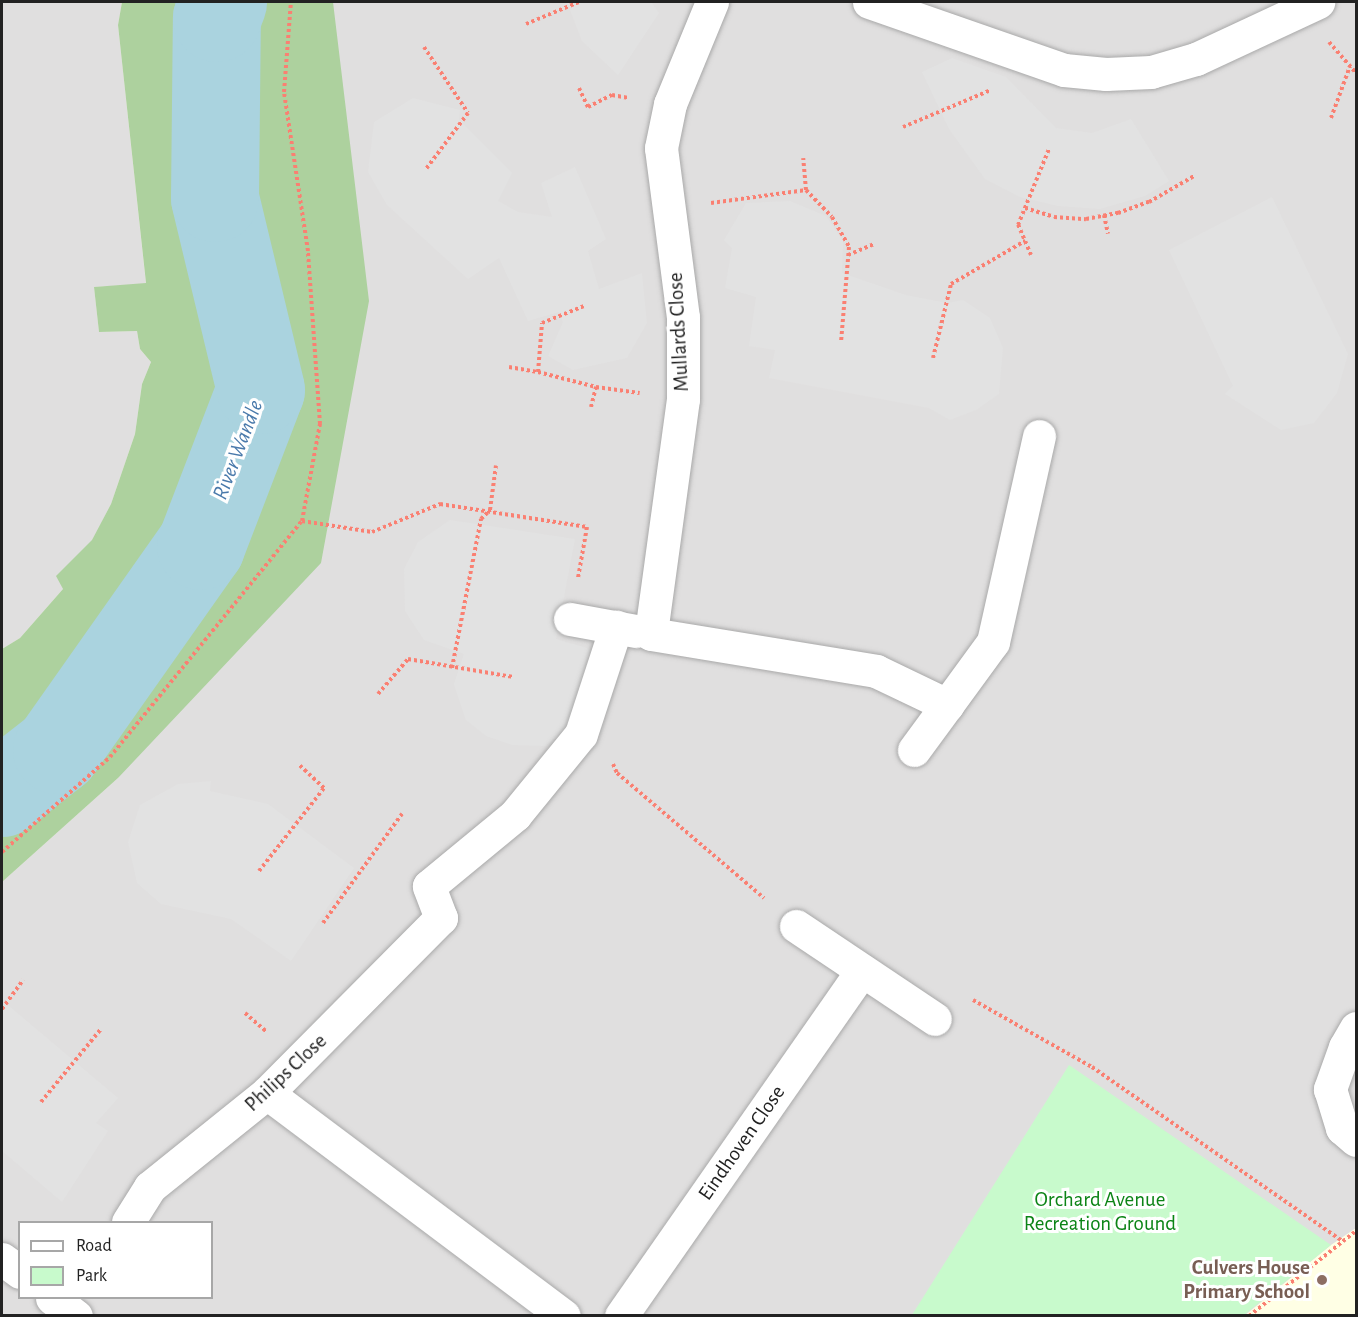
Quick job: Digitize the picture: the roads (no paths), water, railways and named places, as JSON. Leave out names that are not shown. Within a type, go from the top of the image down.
[{"type":"street","name":"Mullards Close","points":[[651,634],[683,399],[683,317],[667,212],[661,148],[670,104],[712,2]]},
{"type":"street","points":[[870,2],[1064,70],[1106,74],[1151,72],[1197,59],[1318,2]]},
{"type":"street","points":[[914,750],[993,642],[1039,436]]},
{"type":"street","points":[[570,619],[876,671],[947,705]]},
{"type":"street","name":"Philips Close","points":[[129,1221],[150,1187],[267,1093],[441,918],[429,886],[515,814],[580,734],[616,627]]},
{"type":"street","points":[[796,926],[935,1019]]},
{"type":"street","name":"Eindhoven Close","points":[[621,1316],[862,971]]},
{"type":"street","points":[[1356,1028],[1345,1047],[1330,1089],[1342,1128],[1356,1140]]},
{"type":"street","points":[[267,1093],[564,1316]]},
{"type":"street","points":[[2,1258],[18,1270]]},
{"type":"waterway","name":"River Wandle","points":[[2,793],[57,750],[201,546],[261,390],[215,198],[217,18],[223,2]]},
{"type":"place","name":"Culvers House Primary School","points":[[1322,1280]]},
{"type":"park label","name":"Orchard Avenue Recreation Ground","points":[[1100,1212]]}]
